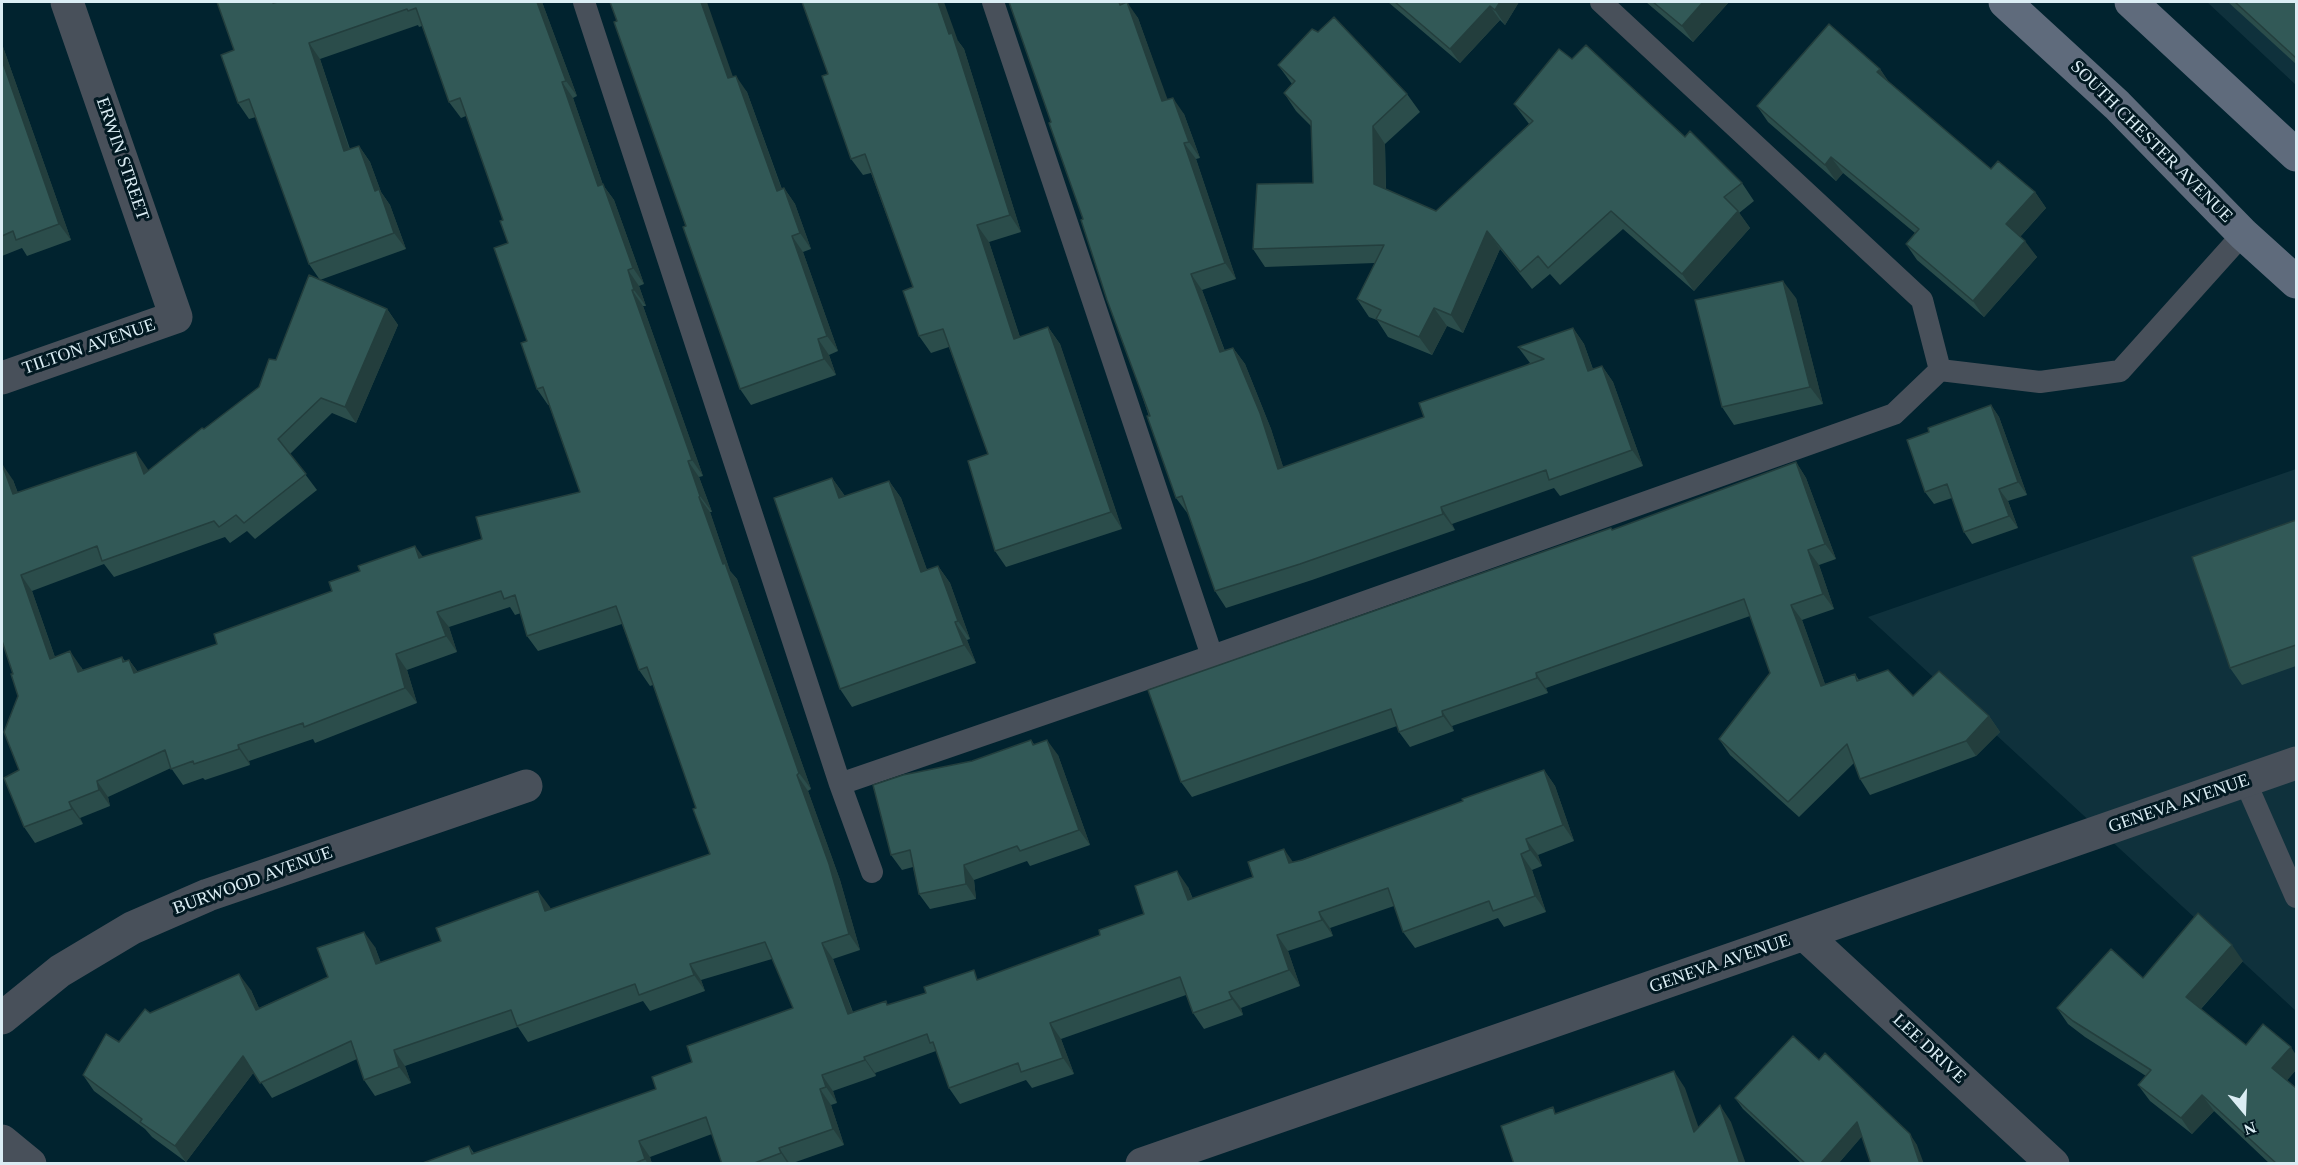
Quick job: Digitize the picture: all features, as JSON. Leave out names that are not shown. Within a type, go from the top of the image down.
[{"type":"main road","name":"SOUTH CHESTER AVENUE","points":[[2005,2],[2117,105],[2243,234],[2296,282]]},
{"type":"main road","points":[[2131,2],[2296,155]]},
{"type":"street","name":"ERWIN STREET","points":[[67,2],[177,317]]},
{"type":"street","name":"TILTON AVENUE","points":[[2,378],[177,317]]},
{"type":"street","name":"GENEVA AVENUE","points":[[1142,1164],[2296,763]]},
{"type":"street","name":"BURWOOD AVENUE","points":[[2,1018],[60,971],[132,928],[208,895],[526,786]]},
{"type":"street","name":"LEE DRIVE","points":[[1804,934],[2053,1164]]},
{"type":"street","points":[[2,1141],[30,1164]]},
{"type":"lane","points":[[584,2],[840,784],[872,872]]},
{"type":"lane","points":[[993,2],[1212,656]]},
{"type":"lane","points":[[1601,2],[1922,300],[1940,370]]},
{"type":"lane","points":[[1940,370],[2040,382],[2120,371],[2243,234]]},
{"type":"lane","points":[[840,784],[1212,656],[1894,414],[1940,370]]},
{"type":"lane","points":[[2245,781],[2296,897]]},
{"type":"shaded area","points":[[2207,2],[2296,2],[2296,85]]},
{"type":"shaded area","points":[[2296,469],[2296,1011],[1868,617]]},
{"type":"building","points":[[217,2],[537,2],[566,81],[562,82],[598,186],[603,184],[633,268],[628,270],[634,290],[632,290],[692,460],[688,461],[699,497],[723,564],[725,563],[829,864],[849,934],[822,943],[848,1014],[886,1001],[887,1005],[926,993],[924,987],[974,970],[977,980],[1100,935],[1099,930],[1144,914],[1135,886],[1177,871],[1188,900],[1253,877],[1248,862],[1284,849],[1289,863],[1302,860],[1544,770],[1563,825],[1526,839],[1530,850],[1521,854],[1535,896],[1493,911],[1489,901],[1403,932],[1388,888],[1319,912],[1322,920],[1277,935],[1289,970],[1229,992],[1232,999],[1193,1013],[1180,977],[1050,1023],[1063,1058],[1021,1072],[1018,1063],[949,1088],[933,1042],[930,1043],[927,1034],[822,1075],[826,1087],[820,1089],[833,1129],[779,1148],[781,1153],[752,1164],[722,1164],[706,1117],[639,1141],[645,1159],[633,1164],[420,1164],[469,1146],[472,1154],[656,1089],[652,1077],[692,1062],[687,1046],[793,1008],[765,942],[690,964],[694,975],[639,995],[635,984],[517,1026],[511,1010],[394,1050],[399,1067],[364,1080],[351,1041],[260,1083],[243,1056],[175,1146],[140,1122],[142,1119],[83,1075],[106,1034],[119,1042],[145,1009],[150,1013],[239,974],[256,1010],[328,977],[317,948],[364,932],[376,964],[441,941],[436,928],[538,891],[545,911],[710,854],[647,667],[639,670],[616,606],[527,636],[515,595],[504,599],[501,591],[437,612],[446,636],[396,654],[405,688],[304,727],[303,723],[238,745],[239,749],[194,764],[193,761],[171,769],[165,750],[97,781],[99,790],[69,802],[72,809],[24,827],[4,778],[19,770],[4,732],[18,696],[2,641],[2,464],[13,494],[136,452],[144,474],[259,387],[269,359],[276,360],[309,275],[387,309],[345,407],[321,398],[278,439],[306,474],[244,523],[236,515],[219,527],[214,521],[102,561],[97,546],[21,575],[50,659],[70,651],[78,672],[122,657],[123,662],[129,660],[134,673],[217,644],[214,634],[332,591],[329,582],[360,571],[358,566],[415,546],[419,558],[482,539],[476,517],[580,492],[543,387],[537,389],[521,343],[527,341],[494,248],[508,243],[500,221],[503,220],[460,98],[449,102],[416,8],[408,11],[407,9],[309,43],[344,151],[359,146],[375,191],[379,189],[394,233],[309,264],[249,99],[238,103],[221,55],[234,50]]},
{"type":"building","points":[[610,2],[701,2],[728,78],[736,76],[777,191],[784,188],[800,233],[792,236],[827,336],[818,339],[824,359],[740,389],[683,227],[686,226],[614,22],[617,21]]},
{"type":"building","points":[[802,2],[938,2],[949,34],[952,33],[1010,215],[977,225],[1014,339],[1048,327],[1111,512],[995,551],[968,461],[988,454],[943,329],[919,336],[903,291],[913,287],[865,154],[851,159],[822,76],[828,74]]},
{"type":"building","points":[[1009,2],[1119,2],[1120,5],[1127,2],[1162,101],[1173,98],[1189,142],[1184,143],[1225,263],[1191,274],[1220,352],[1233,348],[1260,413],[1278,469],[1424,417],[1419,403],[1544,359],[1518,347],[1573,328],[1588,371],[1602,366],[1632,450],[1549,480],[1546,470],[1441,507],[1443,514],[1215,591],[1182,496],[1176,498],[1147,416],[1150,416],[1107,300],[1081,220],[1083,219]]},
{"type":"building","points":[[1395,2],[1500,2],[1495,10],[1490,6],[1450,49]]},
{"type":"building","points":[[1653,2],[1703,2],[1682,26]]},
{"type":"building","points":[[2235,2],[2296,2],[2296,58]]},
{"type":"building","points":[[1334,17],[1407,94],[1373,126],[1374,184],[1436,211],[1533,121],[1514,104],[1559,49],[1572,59],[1586,45],[1685,137],[1690,131],[1742,183],[1724,197],[1738,211],[1682,274],[1611,211],[1548,268],[1538,256],[1520,272],[1487,231],[1451,315],[1434,308],[1419,337],[1376,319],[1381,310],[1357,299],[1384,245],[1253,249],[1257,184],[1313,183],[1311,121],[1284,93],[1295,81],[1278,65],[1312,29],[1318,32]]},
{"type":"building","points":[[1829,24],[1880,69],[1877,72],[1991,169],[1998,161],[2035,192],[2006,224],[2025,241],[1973,301],[1906,244],[1919,229],[1831,157],[1825,165],[1757,106]]},
{"type":"building","points":[[2,60],[59,224],[16,240],[13,231],[2,236]]},
{"type":"building","points":[[1783,281],[1810,387],[1722,407],[1695,300]]},
{"type":"building","points":[[1991,405],[2018,482],[1999,489],[2009,516],[1964,532],[1947,484],[1925,492],[1907,440],[1929,432],[1928,428]]},
{"type":"building","points":[[1796,462],[1825,544],[1808,550],[1823,594],[1791,605],[1821,686],[1855,674],[1857,681],[1888,670],[1913,696],[1939,671],[1989,716],[1966,741],[1860,779],[1847,744],[1788,802],[1719,739],[1770,673],[1744,599],[1536,673],[1537,678],[1442,711],[1443,716],[1399,732],[1391,709],[1181,782],[1148,690],[1611,528],[1612,530]]},
{"type":"building","points":[[832,478],[839,498],[889,481],[921,572],[938,566],[958,621],[955,622],[964,645],[840,689],[774,498]]},
{"type":"building","points":[[2296,520],[2296,645],[2230,668],[2192,557]]},
{"type":"building","points":[[1031,740],[1033,745],[1047,740],[1079,830],[1020,851],[1017,846],[964,865],[966,884],[919,894],[910,850],[891,855],[873,785],[903,775],[972,761]]},
{"type":"building","points":[[2198,913],[2232,945],[2186,997],[2246,1045],[2263,1024],[2291,1047],[2272,1068],[2296,1088],[2296,1164],[2277,1164],[2202,1095],[2181,1118],[2138,1085],[2151,1070],[2073,1021],[2057,1008],[2111,949],[2143,978]]},
{"type":"building","points":[[1793,1036],[1819,1060],[1825,1053],[1910,1134],[1920,1164],[1871,1164],[1857,1122],[1820,1164],[1806,1164],[1735,1098]]},
{"type":"building","points":[[1674,1071],[1694,1132],[1720,1105],[1740,1164],[1514,1164],[1501,1126],[1553,1107],[1555,1114]]}]
